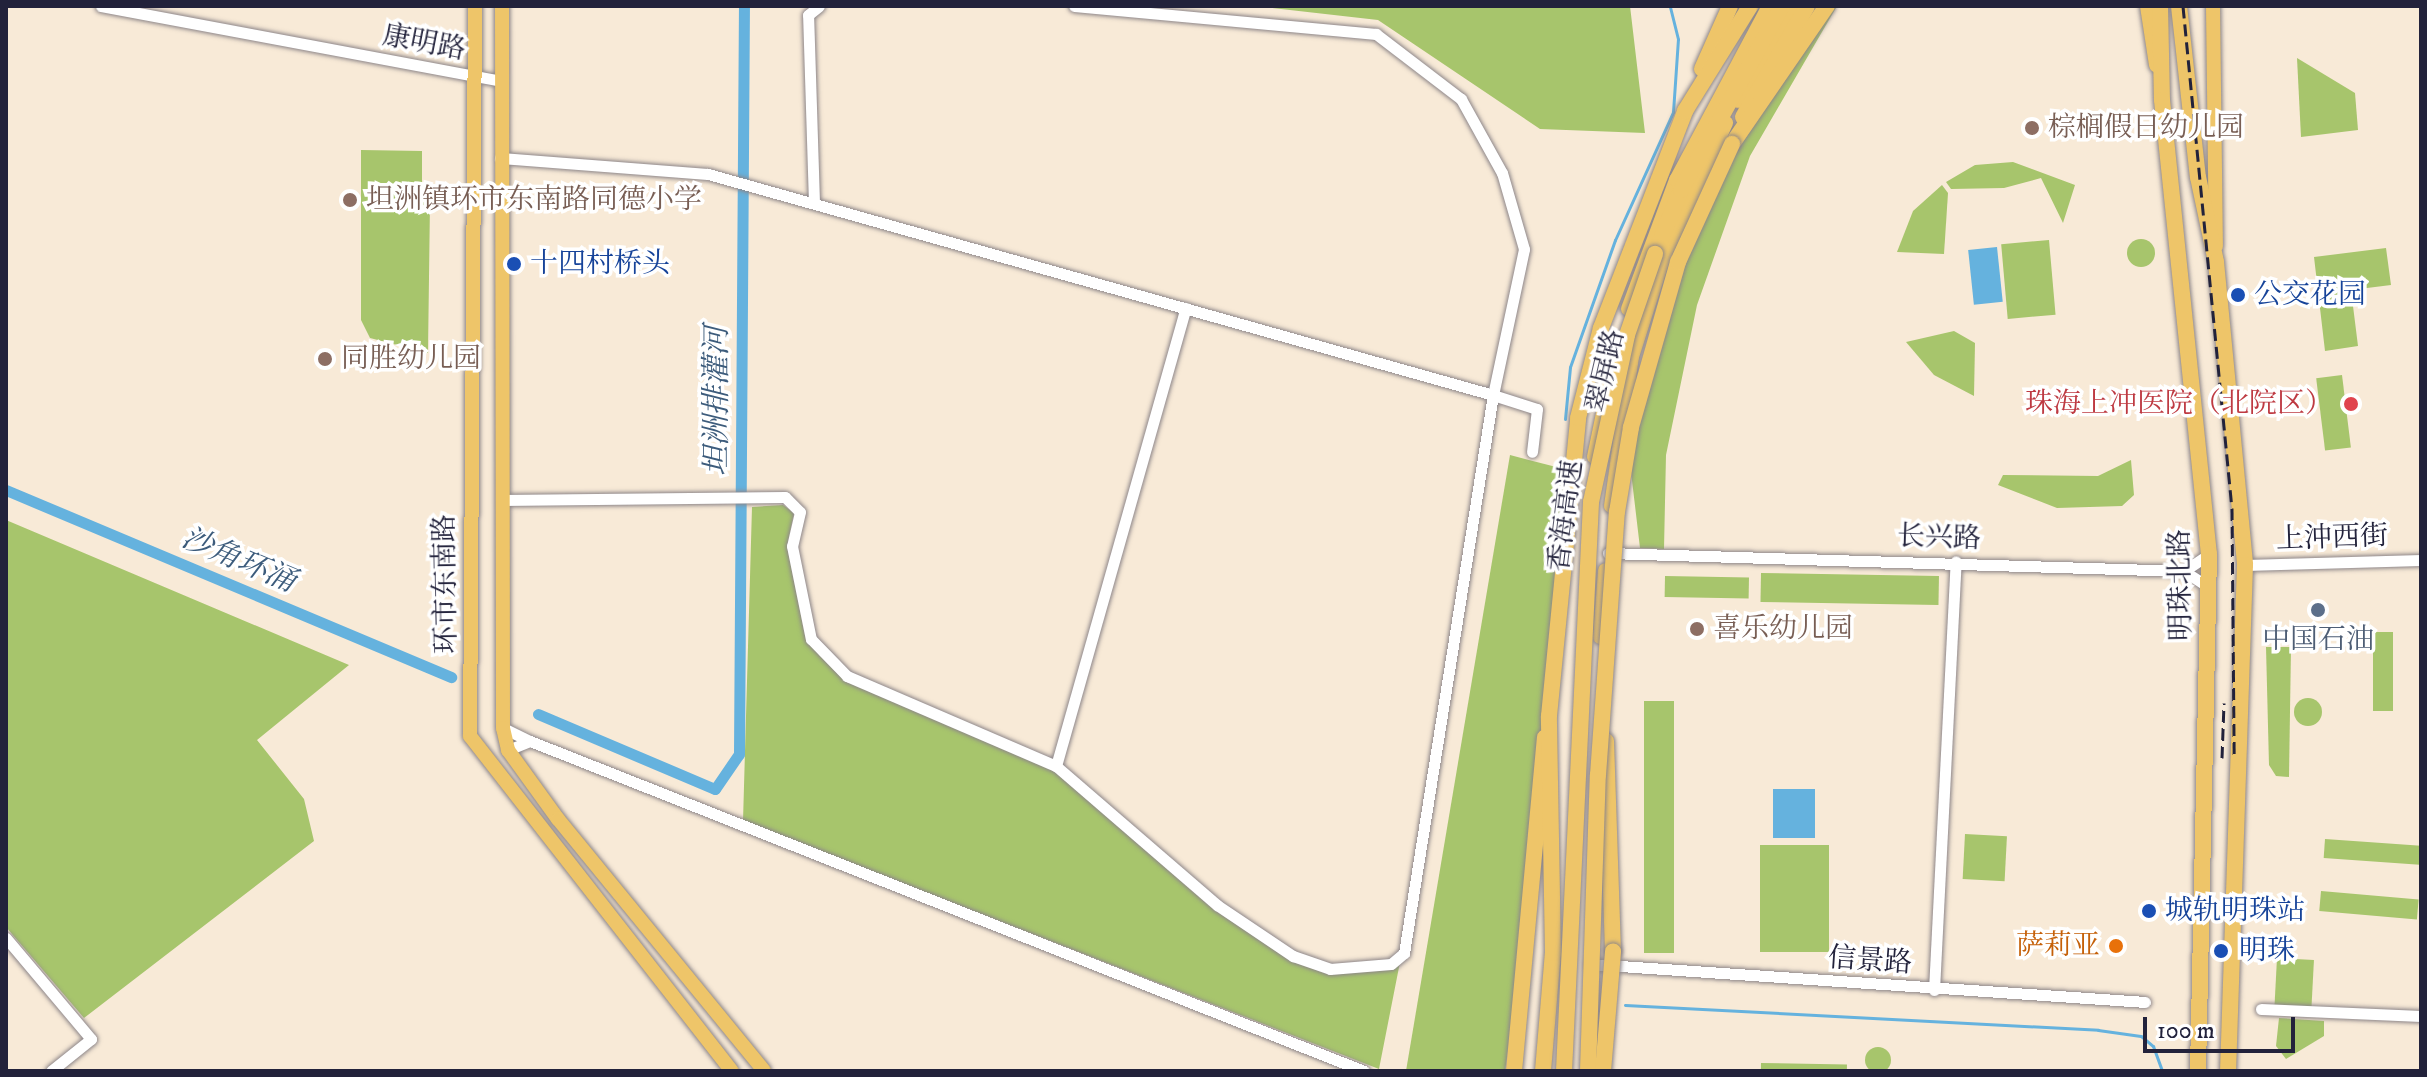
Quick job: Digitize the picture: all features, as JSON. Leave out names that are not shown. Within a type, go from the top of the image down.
[{"type":"highway","points":[[1685,111],[1730,6]]},
{"type":"highway","name":"香海高速","points":[[1543,1071],[1553,953],[1549,716],[1578,418],[1601,328],[1685,111],[1750,6]]},
{"type":"highway","name":"香海高速","points":[[1565,1071],[1583,598],[1605,422],[1627,335],[1681,190],[1782,6]]},
{"type":"highway","points":[[1586,1071],[1607,599],[1631,427],[1678,262],[1748,103],[1807,6]]},
{"type":"highway","points":[[1732,144],[1827,6]]},
{"type":"highway","name":"明珠北路","points":[[2160,6],[2162,100],[2209,554],[2198,1071]]},
{"type":"highway","points":[[2179,6],[2198,177],[2216,262],[2245,565],[2228,1071]]},
{"type":"highway","points":[[1603,709],[1616,908],[1603,1071]]},
{"type":"highway","points":[[1514,1071],[1536,774],[1549,716]]},
{"type":"main road","name":"环市东南路","points":[[475,6],[473,656],[470,736],[732,1071]]},
{"type":"main road","name":"环市东南路","points":[[502,6],[501,666],[503,728],[508,750],[764,1071]]},
{"type":"main road","name":"翠屏路","points":[[1565,1071],[1580,564],[1602,405],[1647,248],[1713,105],[1769,6]]},
{"type":"main road","name":"翠屏路","points":[[1586,1071],[1607,552],[1632,357],[1664,256],[1729,117],[1796,6]]},
{"type":"main road","name":"明珠北路","points":[[2147,6],[2162,100]]},
{"type":"main road","points":[[2213,6],[2216,262]]},
{"type":"street","name":"康明路","points":[[101,6],[501,81]]},
{"type":"street","points":[[814,203],[808,15],[819,6]]},
{"type":"street","points":[[501,500],[785,497],[800,512],[792,546],[805,622],[820,655],[905,704],[1056,766],[1217,905],[1293,956],[1330,969],[1391,964],[1404,953],[1493,395],[1524,249],[1502,173],[1461,99],[1376,34],[1074,6]]},
{"type":"street","points":[[500,158],[708,174],[1493,395],[1537,409],[1532,452]]},
{"type":"street","points":[[1056,766],[1186,308]]},
{"type":"street","name":"长兴路","points":[[1607,552],[2184,571]]},
{"type":"street","points":[[2209,554],[2184,571],[2209,587]]},
{"type":"street","name":"上沖西街","points":[[2245,565],[2421,560]]},
{"type":"street","points":[[1934,990],[1956,562]]},
{"type":"street","points":[[503,728],[1364,1071]]},
{"type":"street","points":[[508,750],[530,741]]},
{"type":"street","points":[[6,938],[91,1039],[51,1071]]},
{"type":"street","name":"信景路","points":[[1591,964],[1934,990],[2145,1002]]},
{"type":"street","points":[[2266,1010],[2421,1016]]},
{"type":"green space","points":[[1255,6],[1630,6],[1645,133],[1540,129],[1378,20]]},
{"type":"green space","points":[[1812,6],[1837,6],[1750,156],[1697,305],[1666,455],[1664,549],[1640,548],[1627,438],[1674,266]]},
{"type":"green space","points":[[2297,58],[2355,93],[2358,130],[2301,137]]},
{"type":"green space","points":[[361,150],[422,151],[422,201],[430,203],[428,353],[370,338],[361,320]]},
{"type":"green space","points":[[2013,162],[2075,185],[2063,223],[2041,178],[2004,188],[1951,189],[1946,182],[1975,165]]},
{"type":"green space","points":[[1942,185],[1948,193],[1944,254],[1897,252],[1913,211]]},
{"type":"green space","points":[[2141,239],[2151,243],[2155,253],[2151,263],[2141,267],[2131,263],[2127,253],[2131,243]]},
{"type":"green space","points":[[2049,240],[2056,315],[2008,319],[2001,244]]},
{"type":"green space","points":[[2386,248],[2391,285],[2351,290],[2358,346],[2325,351],[2314,257]]},
{"type":"green space","points":[[1954,331],[1975,343],[1974,396],[1934,375],[1906,342]]},
{"type":"green space","points":[[2342,375],[2351,447],[2325,451],[2316,378]]},
{"type":"green space","points":[[1510,455],[1564,469],[1527,924],[1505,1071],[1406,1071]]},
{"type":"green space","points":[[2131,460],[2134,495],[2122,506],[2057,508],[1998,485],[2003,475],[2098,476]]},
{"type":"green space","points":[[783,505],[794,513],[787,546],[806,641],[843,679],[1053,770],[1214,910],[1291,960],[1329,975],[1392,968],[1401,957],[1379,1069],[743,821],[752,507]]},
{"type":"green space","points":[[6,520],[349,665],[257,740],[304,799],[314,841],[84,1018],[6,927]]},
{"type":"green space","points":[[1761,573],[1939,576],[1938,605],[1760,602]]},
{"type":"green space","points":[[1665,576],[1749,577],[1749,598],[1665,597]]},
{"type":"green space","points":[[2373,632],[2393,632],[2393,711],[2373,711]]},
{"type":"green space","points":[[2266,647],[2291,647],[2289,777],[2276,776],[2269,765]]},
{"type":"green space","points":[[2308,698],[2318,702],[2322,712],[2318,722],[2308,726],[2298,722],[2294,712],[2298,702]]},
{"type":"green space","points":[[1644,701],[1674,701],[1674,953],[1644,953]]},
{"type":"green space","points":[[1965,834],[2007,836],[2005,881],[1963,879]]},
{"type":"green space","points":[[2325,839],[2421,846],[2419,865],[2324,858]]},
{"type":"green space","points":[[1760,845],[1829,845],[1829,952],[1760,952]]},
{"type":"green space","points":[[2321,891],[2419,900],[2417,919],[2319,911]]},
{"type":"green space","points":[[2277,958],[2314,960],[2311,1008],[2274,1006]]},
{"type":"green space","points":[[2279,1018],[2324,1021],[2324,1036],[2286,1059],[2276,1046]]},
{"type":"green space","points":[[1878,1047],[1887,1051],[1891,1060],[1887,1069],[1878,1073],[1869,1069],[1865,1060],[1869,1051]]},
{"type":"green space","points":[[1761,1063],[1847,1065],[1847,1071],[1761,1071]]},
{"type":"water","points":[[1997,247],[2003,302],[1974,305],[1968,250]]},
{"type":"water","points":[[1773,789],[1815,789],[1815,838],[1773,838]]},
{"type":"waterway","name":"坦洲排灌河","points":[[538,714],[715,789],[739,754],[744,6]]},
{"type":"waterway","points":[[1565,419],[1570,367],[1615,240],[1673,112],[1678,39],[1670,6]]},
{"type":"waterway","name":"沙角环涌","points":[[6,490],[451,677]]},
{"type":"waterway","points":[[1625,1005],[2098,1030],[2141,1036],[2153,1046],[2162,1071]]},
{"type":"railway","points":[[2183,6],[2232,508],[2234,759]]},
{"type":"railway","points":[[2222,758],[2224,703]]},
{"type":"place","name":"棕榈假日幼儿园","points":[[2032,128]]},
{"type":"place","name":"坦洲镇环市东南路同德小学","points":[[350,200]]},
{"type":"place","name":"十四村桥头","points":[[514,264]]},
{"type":"place","name":"公交花园","points":[[2238,295]]},
{"type":"place","name":"同胜幼儿园","points":[[325,359]]},
{"type":"place","name":"珠海上冲医院（北院区）","points":[[2351,404]]},
{"type":"place","name":"中国石油","points":[[2318,610]]},
{"type":"place","name":"喜乐幼儿园","points":[[1697,629]]},
{"type":"place","name":"城轨明珠站","points":[[2149,911]]},
{"type":"place","name":"萨莉亚","points":[[2116,946]]},
{"type":"place","name":"明珠","points":[[2221,951]]}]
